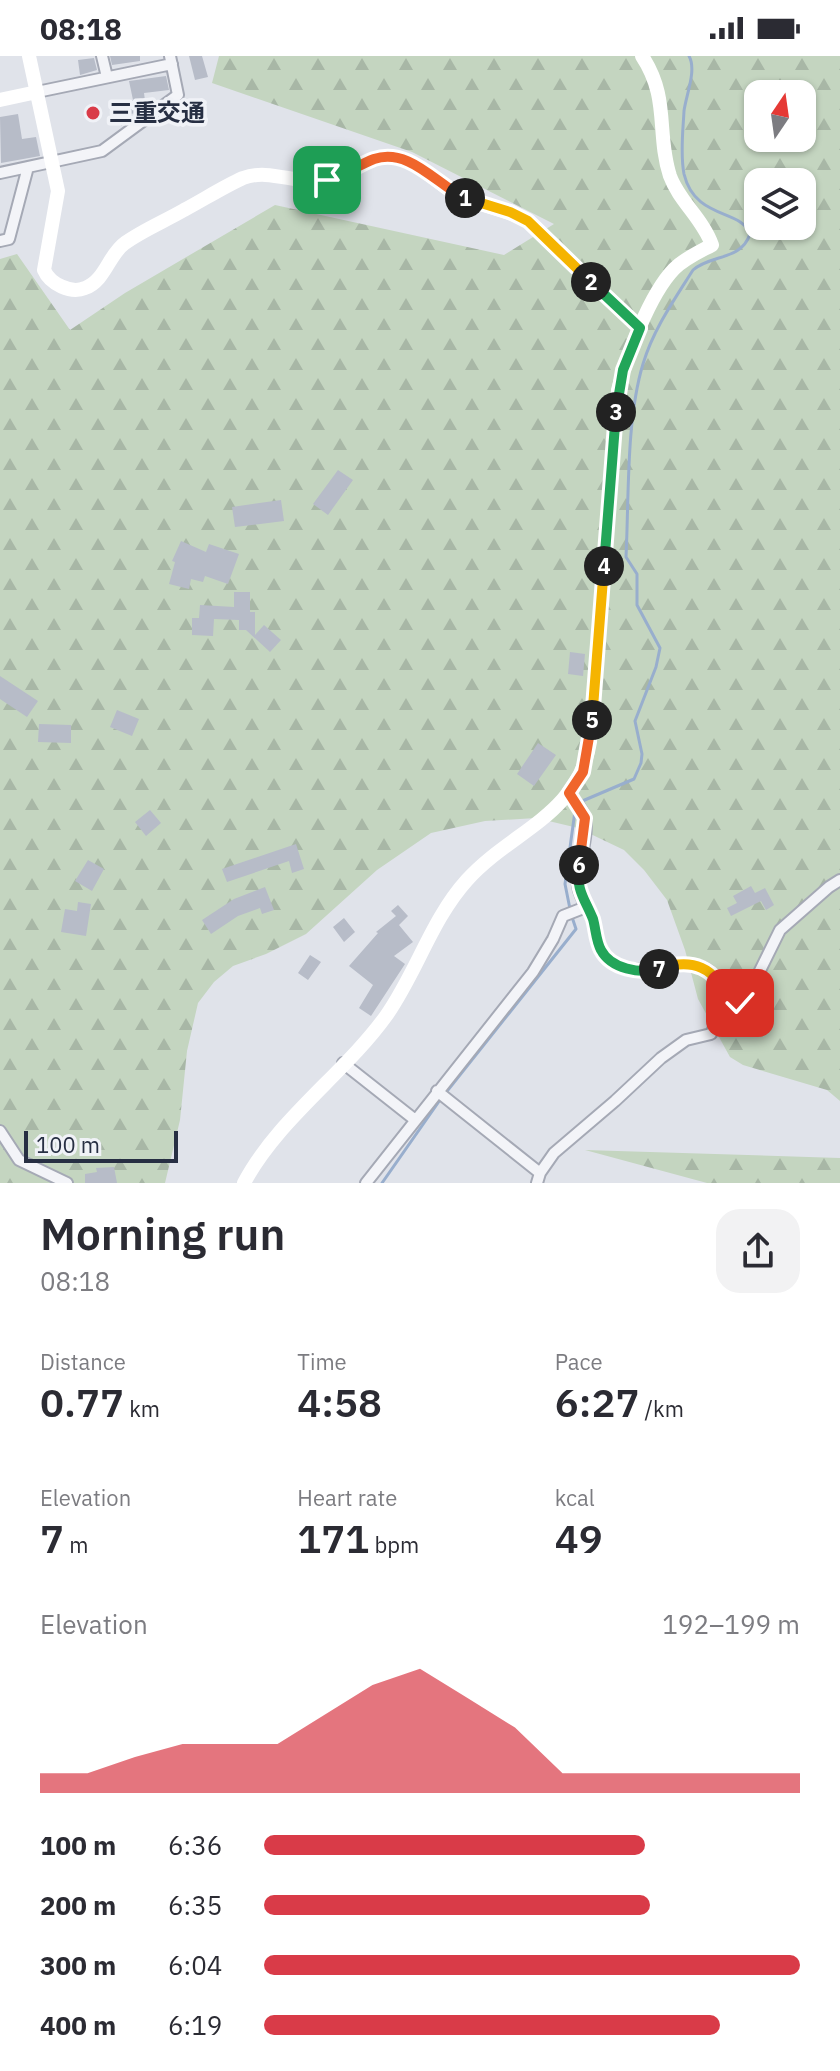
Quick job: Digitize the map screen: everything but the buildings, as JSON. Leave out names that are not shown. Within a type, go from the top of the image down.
[{"type":"main road","points":[[29,56],[58,197],[44,257],[44,270],[52,281],[68,288],[81,289],[91,285],[124,243],[243,179],[266,175],[321,181],[373,160],[389,157],[413,163],[463,197],[528,221],[640,328]]},
{"type":"main road","points":[[244,1183],[262,1155],[374,1031],[395,1002],[435,924],[469,878],[571,796],[583,772],[590,742],[618,390],[640,328],[674,269],[712,245],[702,223],[677,190],[670,174],[657,85],[642,56]]},
{"type":"main road","points":[[0,100],[37,92]]},
{"type":"street","points":[[102,56],[107,77]]},
{"type":"street","points":[[0,173],[102,151],[178,95],[171,60],[37,92]]},
{"type":"street","points":[[0,241],[9,239],[28,167]]},
{"type":"street","points":[[442,1095],[539,1178],[554,1153],[604,1112],[661,1058],[686,1040],[711,1034],[726,1002],[717,981],[700,966],[678,964],[646,971],[609,960],[599,945],[592,918],[583,908],[578,888],[585,825],[583,813],[571,796]]},
{"type":"street","points":[[726,1002],[740,1003],[746,999],[780,930],[840,880]]},
{"type":"street","points":[[366,1183],[414,1119],[442,1095],[533,972],[553,939],[560,920],[566,914],[583,908]]},
{"type":"street","points":[[343,1063],[414,1119]]},
{"type":"street","points":[[0,1131],[19,1160],[67,1183]]},
{"type":"green space","points":[[219,56],[840,56],[840,1101],[827,1090],[743,1065],[730,1057],[698,999],[667,900],[624,850],[578,828],[536,818],[485,821],[431,833],[377,870],[306,934],[233,966],[214,982],[198,1003],[187,1051],[180,1120],[165,1183],[0,1183],[0,259],[17,254],[70,330],[125,293],[275,205],[504,255],[554,224],[412,152],[212,83]]},
{"type":"green space","points":[[585,1150],[840,1158],[840,1183],[707,1183]]},
{"type":"waterway","points":[[570,909],[565,884],[575,811],[580,802],[634,779],[642,754],[635,721],[660,648],[637,605],[637,574],[626,557],[631,434],[643,364],[658,327],[693,270],[740,249],[750,234],[738,221],[698,199],[684,174],[684,111],[692,68],[689,56]]},
{"type":"waterway","points":[[382,1183],[440,1100],[576,929],[572,917]]},
{"type":"place","name":"三重交通","points":[[93,113]]},
{"type":"route","points":[[327,180],[381,158],[413,163],[463,197],[510,212],[535,226],[623,315],[640,328],[618,390],[588,756],[583,772],[569,793],[585,818],[578,888],[592,918],[599,945],[609,960],[646,971],[686,963],[700,966],[717,981],[726,1002],[740,1003]]}]
